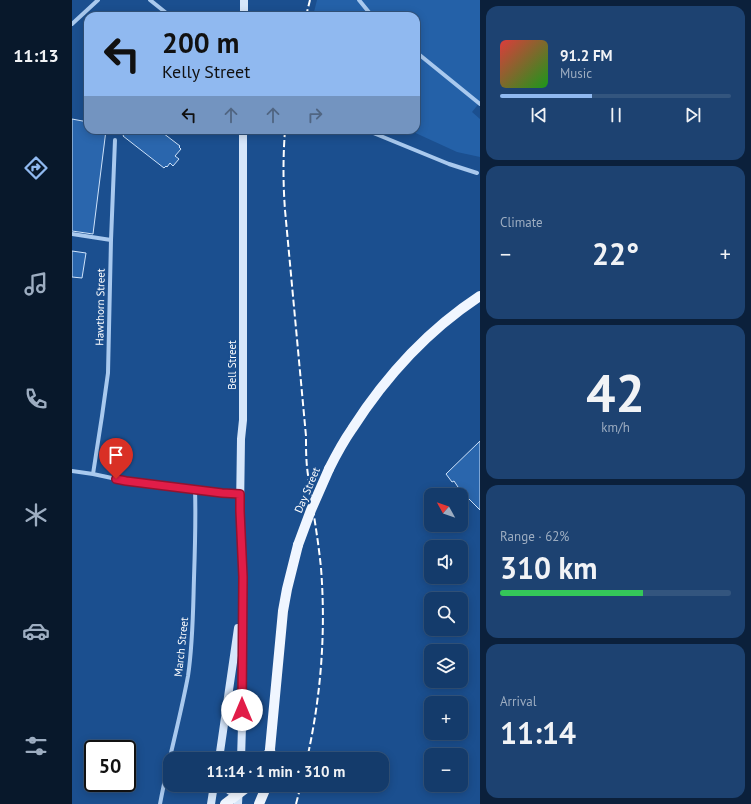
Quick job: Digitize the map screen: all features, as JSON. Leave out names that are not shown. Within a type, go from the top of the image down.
[{"type":"main road","points":[[244,0],[244,12]]},
{"type":"main road","name":"Bell Street","points":[[243,134],[243,420],[240,439],[240,511],[243,577],[243,752]]},
{"type":"main road","name":"Day Street","points":[[270,752],[283,611],[298,545],[310,510],[329,469],[351,430],[368,404],[387,380],[407,357],[432,333],[451,316],[480,296]]},
{"type":"main road","name":"Bell Street","points":[[220,752],[242,599]]},
{"type":"main road","points":[[210,804],[213,792]]},
{"type":"main road","points":[[225,804],[236,792]]},
{"type":"main road","points":[[238,804],[239,792]]},
{"type":"main road","points":[[259,804],[264,792]]},
{"type":"street","points":[[85,12],[98,0]]},
{"type":"street","points":[[150,0],[165,12]]},
{"type":"street","points":[[359,0],[369,12]]},
{"type":"street","points":[[72,24],[84,13]]},
{"type":"street","points":[[420,55],[480,104]]},
{"type":"street","points":[[376,134],[477,173]]},
{"type":"street","name":"Hawthorn Street","points":[[93,474],[108,373],[115,140]]},
{"type":"street","points":[[72,234],[111,240]]},
{"type":"street","points":[[72,471],[126,481],[240,494]]},
{"type":"street","name":"March Street","points":[[160,804],[188,675],[191,648],[193,621],[195,489]]},
{"type":"shaded area","points":[[317,0],[480,0],[480,102],[472,112],[480,119],[480,157],[457,152],[418,134],[420,134],[420,12],[314,12]]},
{"type":"building","points":[[72,119],[84,121],[84,134],[106,134],[93,234],[72,231]]},
{"type":"building","points":[[124,134],[164,134],[180,146],[179,147],[181,149],[175,156],[179,159],[173,166],[170,163],[164,168],[123,136]]},
{"type":"building","points":[[72,251],[86,253],[82,278],[72,277]]},
{"type":"building","points":[[480,441],[480,510],[468,498],[468,488],[459,488],[454,481],[452,482],[446,474]]},
{"type":"railway","points":[[307,12],[310,0]]},
{"type":"railway","points":[[285,134],[285,210],[306,436],[307,465],[320,556],[323,616],[319,688],[308,752]]},
{"type":"railway","points":[[296,804],[299,792]]},
{"type":"route","points":[[116,479],[240,494],[243,577],[242,710]]}]
